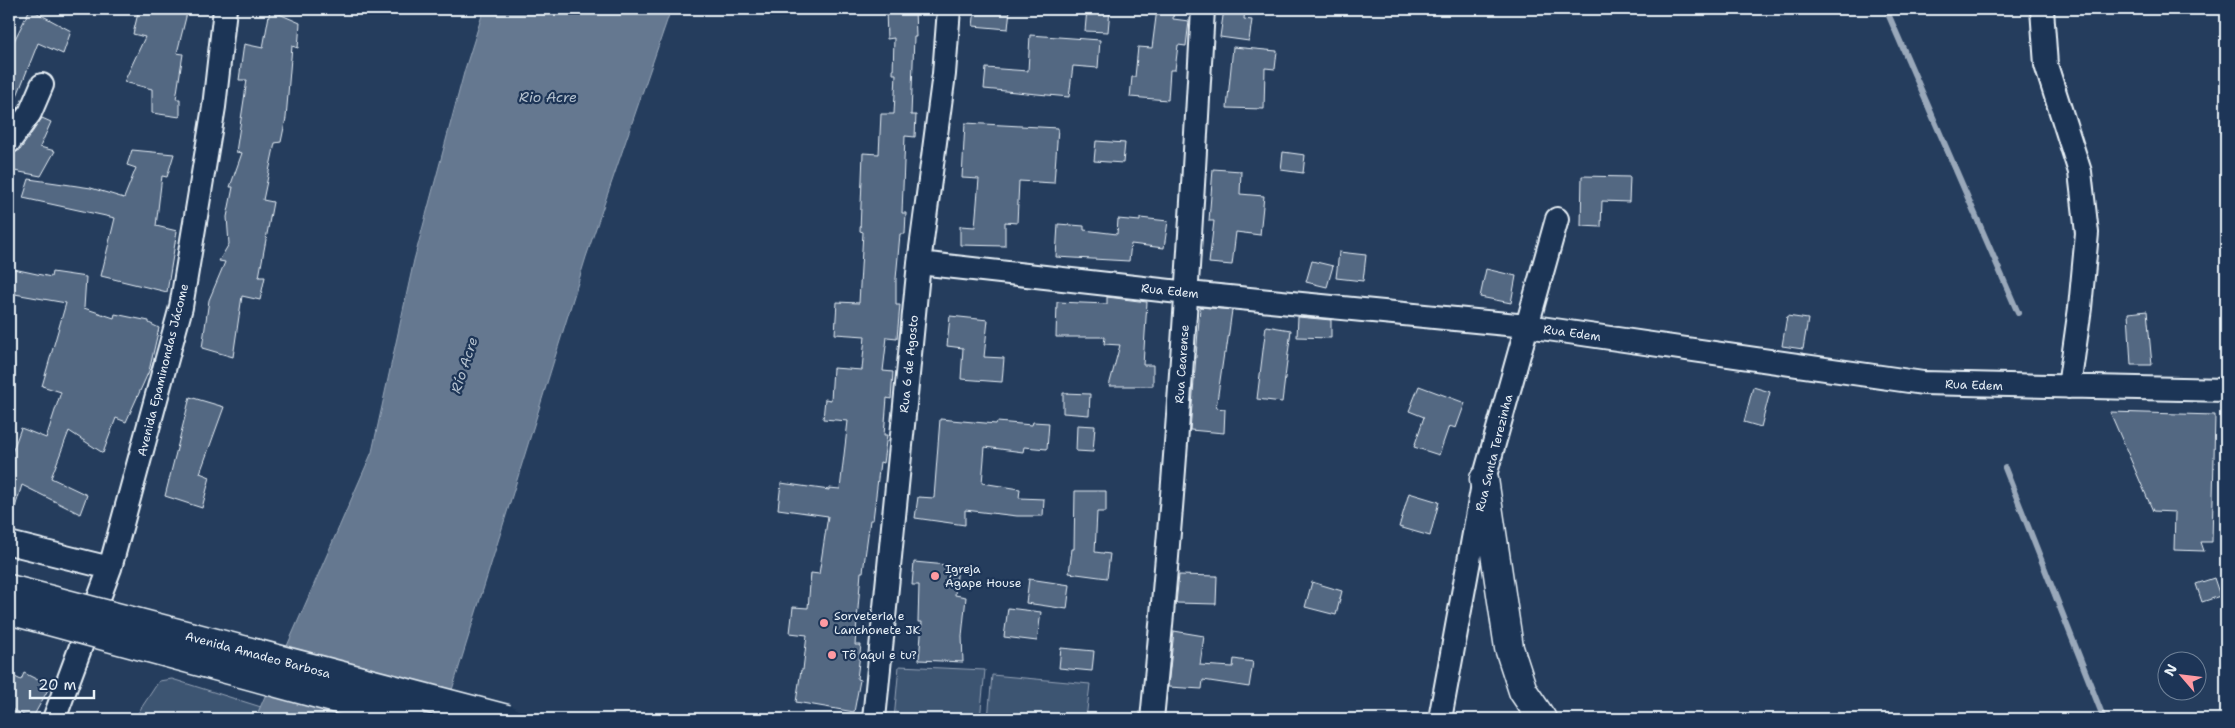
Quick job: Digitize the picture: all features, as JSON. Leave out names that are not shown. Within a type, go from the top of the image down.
[{"type":"main road","points":[[1484,479],[1509,648],[1524,691],[1542,719]]},
{"type":"main road","name":"Avenida Amadeo Barbosa","points":[[9,590],[507,719]]},
{"type":"main road","name":"Avenida Amadeo Barbosa","points":[[9,610],[410,719]]},
{"type":"street","name":"Avenida Epaminondas Jácome","points":[[54,719],[110,568],[181,307],[214,107],[225,9]]},
{"type":"street","name":"Rua 6 de Agosto","points":[[874,719],[918,263],[944,74],[950,9]]},
{"type":"street","name":"Rua Cearense","points":[[1152,719],[1168,570],[1188,293],[1203,9]]},
{"type":"street","points":[[2042,9],[2046,65],[2080,172],[2087,233],[2080,308],[2069,388]]},
{"type":"street","points":[[9,142],[30,113],[42,85]]},
{"type":"street","name":"Rua Santa Terezinha","points":[[1440,719],[1484,479],[1557,219]]},
{"type":"street","name":"Rua Edem","points":[[918,263],[1188,293],[1527,326],[1923,383],[2069,388],[2226,390]]},
{"type":"street","points":[[9,542],[110,568]]},
{"type":"shaded area","points":[[899,666],[985,670],[980,719],[894,719]]},
{"type":"shaded area","points":[[992,675],[1090,684],[1086,719],[988,719]]},
{"type":"shaded area","points":[[172,679],[261,707],[255,719],[134,719],[159,681]]},
{"type":"water","name":"Rio Acre","points":[[484,9],[671,9],[586,257],[443,719],[255,719],[372,452],[414,260],[465,69]]},
{"type":"building","points":[[30,9],[71,31],[63,54],[38,43],[13,106],[18,108],[9,120],[9,51]]},
{"type":"building","points":[[139,9],[188,9],[177,53],[183,54],[176,99],[180,99],[180,117],[152,113],[152,89],[124,82],[145,37],[133,34]]},
{"type":"building","points":[[886,9],[915,9],[916,37],[914,37],[911,115],[916,115],[915,137],[905,136],[902,213],[906,213],[905,234],[900,234],[896,279],[896,305],[900,305],[897,338],[887,337],[883,371],[893,372],[891,399],[887,398],[884,435],[887,435],[883,463],[880,462],[873,520],[870,520],[863,572],[861,572],[855,645],[861,645],[857,679],[860,680],[854,712],[796,702],[801,670],[803,670],[807,635],[790,633],[793,607],[808,608],[811,573],[819,574],[828,516],[778,509],[781,483],[829,490],[829,488],[840,489],[848,421],[823,419],[825,399],[831,400],[833,368],[862,370],[865,336],[835,334],[837,302],[859,303],[863,232],[860,231],[863,153],[879,154],[881,114],[894,114],[896,74],[893,74],[894,38],[887,39]]},
{"type":"building","points":[[975,9],[1010,9],[1008,29],[973,26]]},
{"type":"building","points":[[1087,9],[1110,9],[1108,32],[1085,31]]},
{"type":"building","points":[[1157,9],[1174,9],[1173,19],[1189,21],[1186,46],[1178,45],[1175,70],[1170,70],[1168,100],[1130,97],[1132,77],[1135,77],[1138,47],[1152,48]]},
{"type":"building","points":[[1224,9],[1245,9],[1244,19],[1252,20],[1249,41],[1220,37]]},
{"type":"building","points":[[270,10],[300,23],[298,48],[292,46],[286,118],[281,142],[275,143],[263,200],[273,202],[259,277],[265,277],[260,300],[242,296],[233,357],[202,348],[209,300],[225,262],[219,261],[229,244],[227,217],[233,187],[230,187],[242,153],[236,152],[247,80],[239,80],[244,44],[263,48]]},
{"type":"building","points":[[1030,35],[1100,40],[1098,68],[1073,66],[1069,97],[984,89],[986,68],[1028,71]]},
{"type":"building","points":[[1233,47],[1277,51],[1275,69],[1265,68],[1264,109],[1227,108]]},
{"type":"building","points":[[42,118],[51,122],[40,147],[55,151],[41,176],[9,170],[9,155],[20,150]]},
{"type":"building","points":[[965,123],[1058,128],[1054,183],[1019,181],[1017,223],[1005,222],[1005,246],[960,245],[960,226],[975,227],[979,179],[962,178]]},
{"type":"building","points":[[1096,141],[1125,143],[1123,163],[1094,161]]},
{"type":"building","points":[[132,150],[174,154],[167,177],[162,176],[156,226],[177,231],[167,292],[101,276],[115,218],[23,198],[29,179],[91,188],[124,198],[136,168],[127,165]]},
{"type":"building","points":[[1283,152],[1305,155],[1303,173],[1281,170]]},
{"type":"building","points":[[1213,169],[1241,171],[1240,194],[1264,196],[1260,235],[1236,232],[1232,265],[1209,263],[1214,221],[1209,221]]},
{"type":"building","points":[[1582,176],[1630,177],[1629,202],[1602,201],[1601,227],[1581,226]]},
{"type":"building","points":[[1140,218],[1168,221],[1164,248],[1131,244],[1129,261],[1056,257],[1058,224],[1084,226],[1084,230],[1117,234],[1118,219],[1140,221]]},
{"type":"building","points":[[1339,252],[1366,255],[1363,281],[1336,278]]},
{"type":"building","points":[[1312,261],[1333,266],[1327,287],[1306,282]]},
{"type":"building","points":[[9,268],[51,277],[52,272],[86,277],[84,308],[114,318],[115,314],[149,321],[149,323],[159,328],[149,371],[126,422],[116,418],[103,453],[69,431],[51,478],[87,495],[80,514],[22,485],[12,517],[9,516],[9,461],[21,428],[46,438],[61,392],[42,386],[66,303],[9,293]]},
{"type":"building","points":[[1486,269],[1516,276],[1511,303],[1480,297]]},
{"type":"building","points":[[1107,297],[1147,302],[1143,365],[1153,365],[1153,386],[1109,386],[1120,345],[1104,344],[1105,337],[1056,337],[1057,302],[1107,304]]},
{"type":"building","points":[[1200,307],[1232,310],[1216,408],[1225,409],[1224,433],[1190,430]]},
{"type":"building","points":[[2147,311],[2152,365],[2131,365],[2128,313]]},
{"type":"building","points":[[950,316],[988,320],[984,357],[1004,358],[1002,382],[961,379],[963,348],[947,346]]},
{"type":"building","points":[[1787,316],[1808,319],[1803,349],[1782,346]]},
{"type":"building","points":[[1298,317],[1331,320],[1331,338],[1297,337]]},
{"type":"building","points":[[1266,326],[1291,330],[1282,402],[1257,399]]},
{"type":"building","points":[[1419,386],[1465,403],[1456,428],[1449,426],[1439,455],[1414,447],[1424,417],[1409,411]]},
{"type":"building","points":[[1753,387],[1770,392],[1761,427],[1744,422]]},
{"type":"building","points":[[1063,393],[1090,394],[1089,415],[1063,413]]},
{"type":"building","points":[[190,397],[224,407],[200,473],[210,477],[202,508],[165,496]]},
{"type":"building","points":[[2110,412],[2215,415],[2212,542],[2201,542],[2204,551],[2174,550],[2175,512],[2153,511]]},
{"type":"building","points":[[940,419],[996,424],[997,422],[1032,425],[1033,422],[1049,423],[1047,449],[1024,447],[1023,452],[985,447],[982,483],[1020,489],[1019,498],[1044,499],[1043,516],[1017,516],[965,510],[965,525],[915,518],[918,497],[934,498]]},
{"type":"building","points":[[1077,425],[1095,426],[1093,452],[1076,451]]},
{"type":"building","points":[[1075,491],[1106,491],[1106,512],[1097,512],[1095,552],[1110,554],[1107,578],[1069,573],[1072,549],[1074,549]]},
{"type":"building","points":[[1409,493],[1439,502],[1430,536],[1399,527]]},
{"type":"building","points":[[914,562],[958,566],[955,595],[966,597],[962,636],[963,662],[919,660],[922,622],[918,622],[919,585],[912,585]]},
{"type":"building","points":[[1179,575],[1217,576],[1216,604],[1176,603]]},
{"type":"building","points":[[2214,578],[2220,596],[2202,602],[2196,584]]},
{"type":"building","points":[[1029,579],[1070,585],[1067,609],[1026,603]]},
{"type":"building","points":[[1312,582],[1342,591],[1336,615],[1305,607]]},
{"type":"building","points":[[1008,608],[1041,612],[1037,641],[1004,637]]},
{"type":"building","points":[[1174,631],[1204,636],[1200,665],[1233,667],[1234,659],[1253,662],[1249,687],[1203,680],[1202,689],[1168,687]]},
{"type":"building","points":[[1061,648],[1094,651],[1092,671],[1059,668]]},
{"type":"building","points":[[24,673],[50,686],[32,719],[9,708],[9,674],[21,680]]},
{"type":"waterway","points":[[1886,9],[2018,313]]},
{"type":"waterway","points":[[2005,468],[2104,719]]},
{"type":"place","name":"Igreja Ágape House","points":[[935,576]]},
{"type":"place","name":"Sorveteria e Lanchonete JK","points":[[824,623]]},
{"type":"place","name":"Tõ aqui e tu?","points":[[832,655]]},
{"type":"water label","name":"Río Acre","points":[[464,365]]}]
